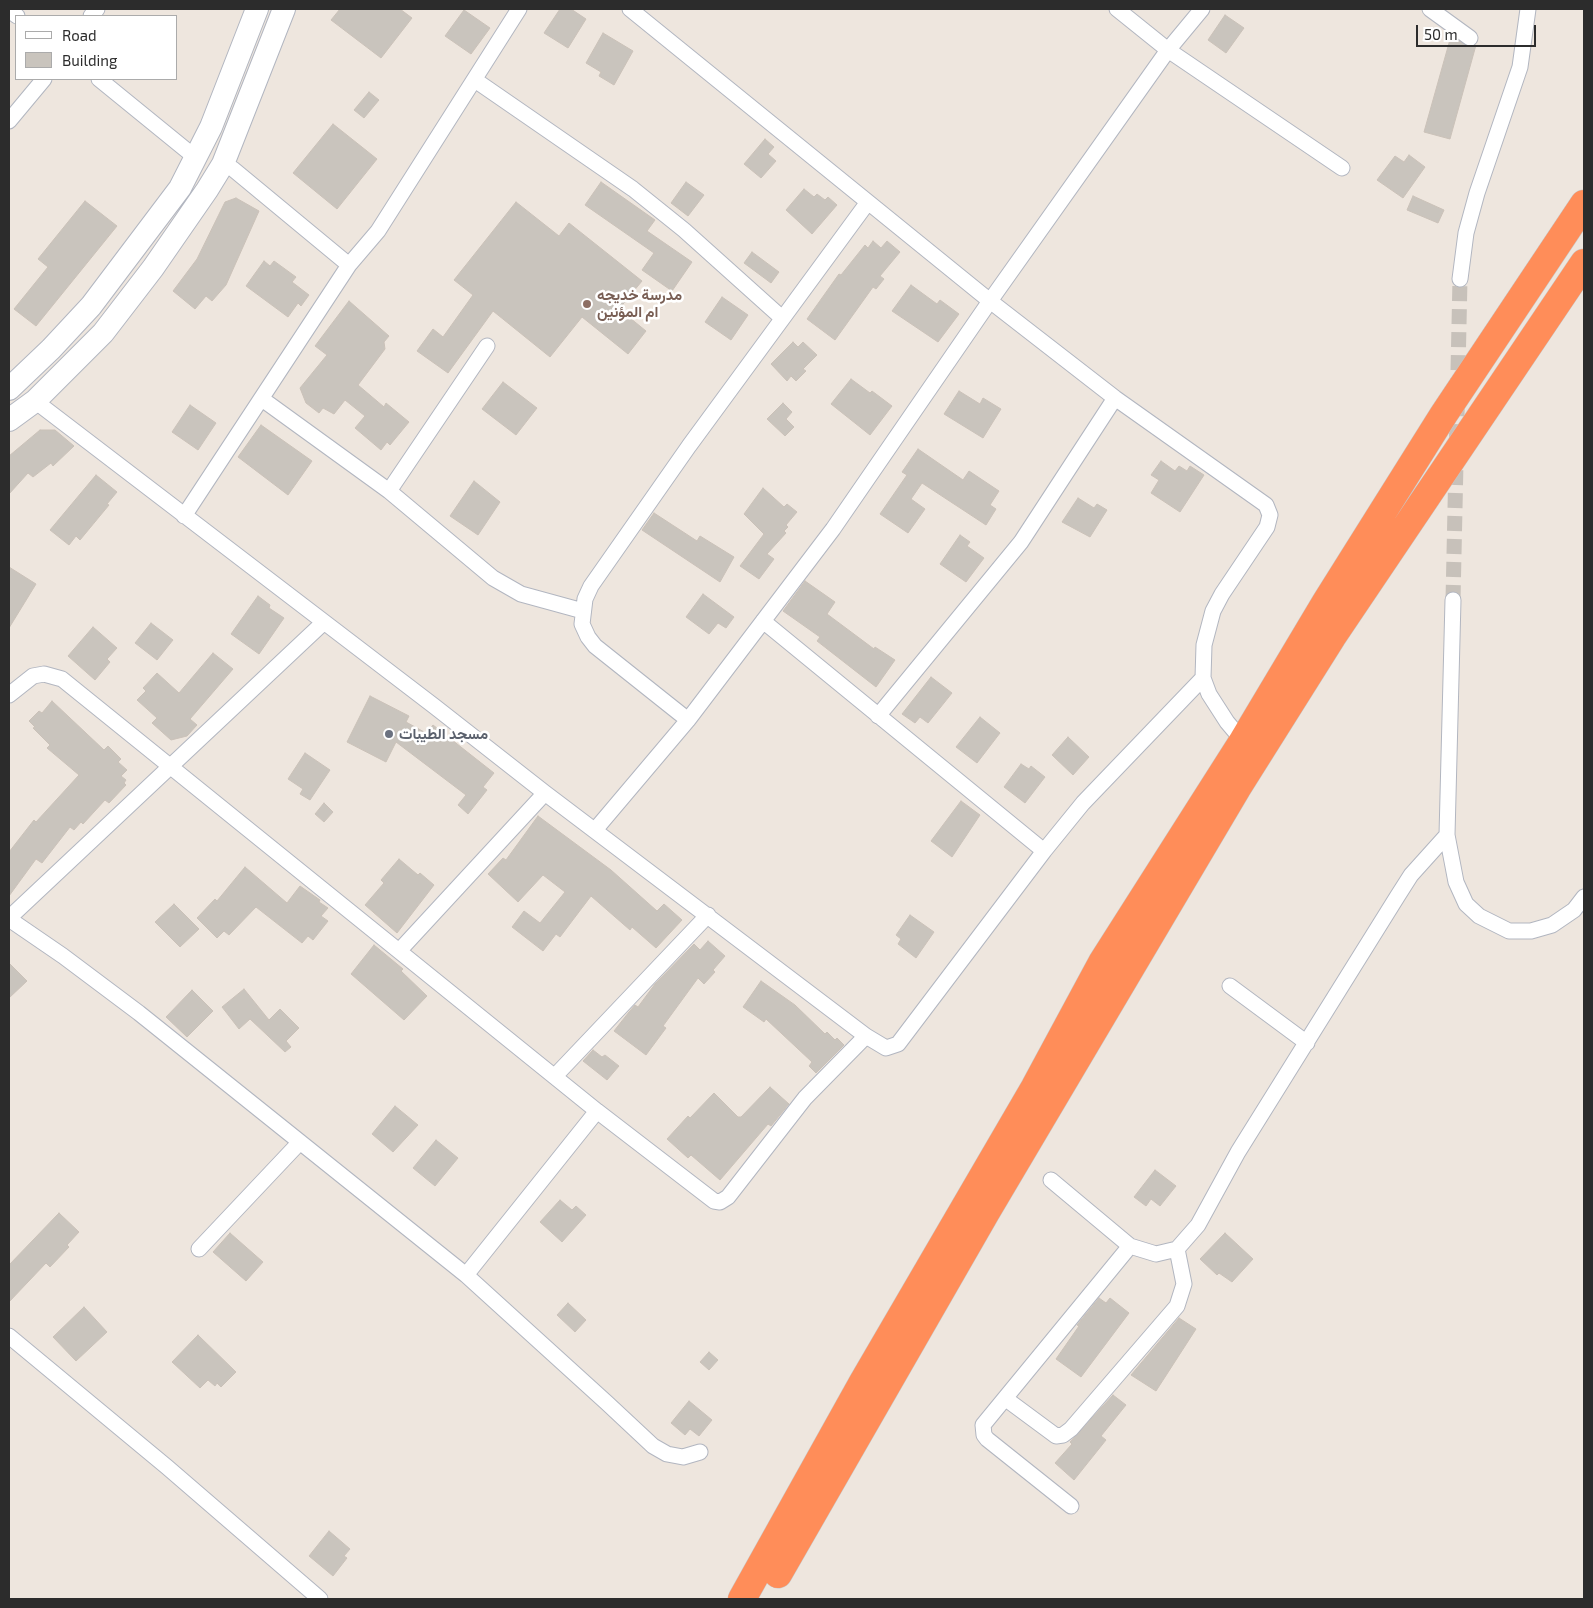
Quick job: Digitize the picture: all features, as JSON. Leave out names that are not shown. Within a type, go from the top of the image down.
[{"type":"highway","points":[[742,1599],[863,1382],[1034,1087],[1103,961],[1243,741],[1326,602],[1444,414],[1581,207]]},
{"type":"highway","points":[[763,1599],[986,1212],[1237,788],[1338,629],[1584,262]]},
{"type":"main road","points":[[9,389],[51,350],[91,306],[180,188],[211,128],[257,9]]},
{"type":"main road","points":[[9,420],[35,401],[103,333],[154,268],[223,164],[284,9]]},
{"type":"street","points":[[184,516],[349,265],[378,231],[519,9]]},
{"type":"street","points":[[630,9],[990,301],[1115,398],[1263,501],[1269,510],[1270,520],[1233,575],[1213,612],[1204,646],[1203,678],[1218,709],[1243,741]]},
{"type":"street","points":[[1117,9],[1168,50],[1342,168]]},
{"type":"street","points":[[595,830],[688,720],[870,477],[990,301],[1168,50],[1202,9]]},
{"type":"street","points":[[1430,9],[1470,38]]},
{"type":"street","points":[[1460,279],[1466,233],[1475,201],[1520,66],[1528,9]]},
{"type":"street","points":[[9,121],[43,80]]},
{"type":"street","points":[[100,80],[196,158]]},
{"type":"street","points":[[475,80],[633,189],[684,230],[782,318]]},
{"type":"street","points":[[223,164],[232,168],[349,265]]},
{"type":"street","points":[[688,720],[595,646],[588,637],[582,624],[583,611],[591,586],[782,318],[868,202]]},
{"type":"street","points":[[389,491],[487,346]]},
{"type":"street","points":[[878,716],[1021,542],[1115,398]]},
{"type":"street","points":[[262,399],[389,491],[493,578],[521,594],[583,611]]},
{"type":"street","points":[[35,401],[545,793],[866,1036],[886,1048],[898,1044],[1044,851],[1083,803],[1203,678]]},
{"type":"street","points":[[1453,600],[1447,835],[1456,882],[1466,904],[1479,916],[1509,930],[1531,931],[1552,925],[1574,910],[1584,897]]},
{"type":"street","points":[[763,620],[1044,851]]},
{"type":"street","points":[[323,622],[168,766],[9,918],[140,1013],[466,1276],[607,1402],[653,1446],[667,1454],[683,1457],[700,1452]]},
{"type":"street","points":[[9,695],[33,676],[53,675],[62,679],[597,1111],[714,1201],[720,1202],[728,1197],[805,1098],[866,1036]]},
{"type":"street","points":[[400,951],[545,793]]},
{"type":"street","points":[[1051,1180],[1130,1246],[1156,1254],[1177,1249],[1198,1225],[1238,1152],[1396,897],[1411,875],[1447,835]]},
{"type":"street","points":[[555,1076],[708,915]]},
{"type":"street","points":[[1230,986],[1307,1043]]},
{"type":"street","points":[[466,1276],[597,1111]]},
{"type":"street","points":[[199,1249],[300,1142]]},
{"type":"street","points":[[1071,1506],[984,1435],[983,1425],[986,1418],[1006,1399],[1130,1246]]},
{"type":"street","points":[[1006,1399],[1056,1436],[1064,1436],[1177,1306],[1184,1284],[1177,1249]]},
{"type":"street","points":[[9,1336],[167,1467],[302,1594],[320,1599]]},
{"type":"building","points":[[340,9],[400,9],[412,18],[381,58],[331,20]]},
{"type":"building","points":[[560,9],[571,9],[586,19],[568,48],[544,33]]},
{"type":"building","points":[[464,10],[490,28],[471,54],[445,36]]},
{"type":"building","points":[[1225,15],[1244,28],[1226,53],[1208,40]]},
{"type":"building","points":[[603,33],[633,51],[614,85],[599,76],[601,72],[586,63]]},
{"type":"building","points":[[1451,36],[1469,47],[1476,45],[1450,139],[1424,132]]},
{"type":"building","points":[[369,92],[379,100],[364,118],[354,110]]},
{"type":"building","points":[[333,124],[377,159],[337,209],[293,173]]},
{"type":"building","points":[[765,139],[774,147],[768,154],[776,161],[761,178],[744,164]]},
{"type":"building","points":[[1409,155],[1425,167],[1403,198],[1377,180],[1395,156],[1404,162]]},
{"type":"building","points":[[601,182],[655,220],[647,231],[692,262],[672,291],[642,270],[654,253],[585,205]]},
{"type":"building","points":[[686,182],[704,195],[688,216],[671,203]]},
{"type":"building","points":[[804,189],[814,197],[817,194],[825,200],[828,197],[837,205],[812,234],[786,210]]},
{"type":"building","points":[[1413,196],[1444,210],[1438,223],[1407,210]]},
{"type":"building","points":[[236,198],[259,211],[226,285],[212,301],[206,296],[195,309],[173,291],[197,259],[225,202]]},
{"type":"building","points":[[85,201],[117,226],[36,326],[14,309],[48,267],[38,259]]},
{"type":"building","points":[[516,202],[559,236],[569,223],[642,281],[619,309],[646,331],[628,354],[582,317],[550,357],[493,311],[448,373],[417,351],[433,329],[443,337],[473,295],[454,280]]},
{"type":"building","points":[[873,241],[881,248],[887,241],[900,252],[880,276],[884,279],[876,289],[873,287],[835,340],[807,319],[839,274],[841,275],[865,245],[868,248]]},
{"type":"building","points":[[752,252],[779,272],[771,283],[744,263]]},
{"type":"building","points":[[264,261],[270,266],[274,261],[296,277],[292,282],[309,295],[301,306],[298,303],[288,317],[246,286]]},
{"type":"building","points":[[911,285],[937,304],[940,300],[959,314],[938,342],[892,311]]},
{"type":"building","points":[[722,297],[748,315],[731,340],[705,322]]},
{"type":"building","points":[[349,301],[389,336],[384,342],[385,349],[358,385],[384,407],[386,403],[409,422],[390,445],[387,442],[381,450],[355,428],[365,416],[345,400],[334,414],[323,408],[319,413],[306,403],[300,388],[327,355],[315,346]]},
{"type":"building","points":[[793,342],[798,347],[803,342],[817,355],[803,369],[806,371],[796,381],[791,376],[787,381],[771,364]]},
{"type":"building","points":[[851,379],[870,393],[872,391],[892,406],[870,435],[831,404]]},
{"type":"building","points":[[503,382],[537,408],[516,435],[482,409]]},
{"type":"building","points":[[959,391],[980,404],[983,398],[1001,409],[983,438],[944,414]]},
{"type":"building","points":[[783,403],[792,412],[786,419],[794,427],[785,436],[767,419]]},
{"type":"building","points":[[190,405],[216,423],[198,450],[172,432]]},
{"type":"building","points":[[261,425],[312,461],[288,495],[238,457]]},
{"type":"building","points":[[40,430],[55,430],[74,446],[53,466],[51,463],[33,477],[28,473],[9,494],[9,456]]},
{"type":"building","points":[[918,449],[963,480],[969,471],[999,491],[990,505],[996,509],[986,525],[922,483],[911,499],[925,509],[908,533],[880,514],[907,475],[902,472]]},
{"type":"building","points":[[1161,461],[1175,471],[1179,466],[1187,471],[1190,466],[1204,475],[1180,512],[1151,493],[1159,480],[1151,475]]},
{"type":"building","points":[[96,475],[117,492],[107,504],[109,505],[80,540],[76,536],[69,545],[50,530]]},
{"type":"building","points":[[474,481],[500,502],[478,535],[450,516]]},
{"type":"building","points":[[763,488],[784,507],[787,504],[797,512],[786,525],[788,527],[784,531],[786,533],[767,554],[774,559],[759,579],[740,566],[764,534],[744,514]]},
{"type":"building","points":[[1078,498],[1094,508],[1097,504],[1107,510],[1090,537],[1062,522]]},
{"type":"building","points":[[654,513],[697,541],[700,536],[734,557],[720,582],[642,530]]},
{"type":"building","points":[[960,535],[970,542],[967,546],[984,558],[966,582],[940,564]]},
{"type":"building","points":[[9,567],[36,584],[9,628]]},
{"type":"building","points":[[805,581],[835,602],[827,614],[874,649],[875,647],[895,660],[876,687],[817,641],[820,637],[783,611]]},
{"type":"building","points":[[703,594],[734,617],[726,628],[718,623],[709,634],[686,617]]},
{"type":"building","points":[[258,596],[270,605],[269,608],[284,618],[259,654],[231,634]]},
{"type":"building","points":[[151,623],[173,640],[157,660],[135,643]]},
{"type":"building","points":[[93,627],[117,648],[107,659],[110,662],[95,680],[68,656]]},
{"type":"building","points":[[213,653],[233,669],[190,719],[197,725],[187,736],[171,740],[152,723],[157,718],[137,700],[146,691],[143,688],[157,673],[179,693]]},
{"type":"building","points":[[931,677],[952,693],[928,723],[920,717],[915,723],[902,714]]},
{"type":"building","points":[[370,696],[409,716],[406,722],[426,733],[433,725],[494,773],[483,787],[487,790],[468,814],[458,805],[466,795],[396,742],[386,762],[347,742]]},
{"type":"building","points":[[52,701],[104,750],[108,746],[121,759],[118,762],[127,770],[121,776],[126,780],[124,783],[126,785],[109,803],[105,800],[83,824],[81,822],[74,830],[70,827],[42,863],[36,859],[9,896],[9,852],[34,820],[36,822],[79,775],[47,748],[50,745],[33,728],[35,727],[29,721],[39,711],[42,713]]},
{"type":"building","points":[[980,717],[1000,733],[977,763],[956,747]]},
{"type":"building","points":[[1068,737],[1089,757],[1073,775],[1052,755]]},
{"type":"building","points":[[305,753],[330,770],[310,800],[300,794],[303,789],[288,779]]},
{"type":"building","points":[[1021,764],[1029,769],[1031,766],[1045,777],[1025,803],[1004,787]]},
{"type":"building","points":[[961,801],[980,815],[952,857],[931,841]]},
{"type":"building","points":[[324,803],[333,812],[324,822],[315,814]]},
{"type":"building","points":[[538,816],[611,870],[657,911],[664,904],[682,920],[656,948],[632,927],[630,930],[591,896],[560,937],[556,934],[543,951],[512,927],[524,911],[540,923],[565,892],[543,875],[518,902],[488,874],[503,858],[506,860]]},
{"type":"building","points":[[399,859],[418,875],[420,873],[434,885],[397,933],[365,905],[384,883],[381,880]]},
{"type":"building","points":[[245,867],[287,903],[300,886],[328,908],[321,916],[328,921],[313,940],[308,936],[302,943],[256,907],[229,935],[224,931],[217,938],[197,918],[215,899],[217,901]]},
{"type":"building","points":[[174,904],[199,929],[180,947],[155,922]]},
{"type":"building","points":[[910,915],[934,932],[916,958],[898,944],[901,939],[896,935]]},
{"type":"building","points":[[708,941],[725,956],[713,970],[715,972],[704,984],[698,978],[663,1026],[666,1028],[646,1055],[614,1031],[635,1005],[638,1007],[655,984],[694,944],[700,950]]},
{"type":"building","points":[[374,945],[403,969],[401,971],[427,996],[404,1020],[351,974]]},
{"type":"building","points":[[9,963],[27,981],[9,998]]},
{"type":"building","points":[[761,981],[795,1005],[825,1034],[827,1032],[844,1045],[816,1073],[809,1066],[812,1062],[766,1019],[764,1022],[743,1007]]},
{"type":"building","points":[[244,989],[269,1020],[280,1009],[299,1028],[286,1041],[291,1047],[285,1052],[250,1019],[239,1029],[222,1007]]},
{"type":"building","points":[[192,990],[213,1011],[187,1037],[166,1017]]},
{"type":"building","points":[[593,1050],[602,1057],[605,1055],[619,1066],[607,1080],[583,1061]]},
{"type":"building","points":[[770,1087],[789,1104],[771,1126],[768,1124],[720,1180],[691,1155],[688,1158],[667,1139],[688,1116],[690,1118],[714,1093],[738,1117],[741,1117]]},
{"type":"building","points":[[395,1106],[418,1125],[393,1152],[372,1134]]},
{"type":"building","points":[[436,1140],[458,1158],[435,1186],[413,1168]]},
{"type":"building","points":[[1155,1170],[1176,1186],[1160,1206],[1151,1199],[1146,1206],[1134,1197]]},
{"type":"building","points":[[560,1200],[572,1210],[576,1206],[586,1215],[562,1242],[540,1222]]},
{"type":"building","points":[[59,1213],[79,1232],[67,1245],[69,1247],[50,1267],[46,1263],[9,1302],[9,1265]]},
{"type":"building","points":[[230,1233],[263,1262],[246,1281],[213,1252]]},
{"type":"building","points":[[1225,1233],[1253,1259],[1232,1282],[1219,1273],[1217,1275],[1200,1259]]},
{"type":"building","points":[[1099,1298],[1106,1303],[1110,1298],[1129,1313],[1081,1377],[1056,1359],[1079,1326],[1077,1325]]},
{"type":"building","points":[[568,1303],[586,1320],[575,1332],[557,1315]]},
{"type":"building","points":[[84,1307],[107,1332],[76,1361],[53,1337]]},
{"type":"building","points":[[1179,1318],[1196,1329],[1156,1391],[1131,1375]]},
{"type":"building","points":[[198,1335],[236,1372],[221,1387],[217,1383],[215,1386],[208,1380],[200,1388],[172,1362]]},
{"type":"building","points":[[709,1352],[718,1360],[709,1370],[700,1362]]},
{"type":"building","points":[[1113,1395],[1126,1405],[1101,1436],[1106,1440],[1074,1480],[1055,1463],[1072,1444],[1070,1442]]},
{"type":"building","points":[[689,1401],[712,1420],[699,1436],[690,1429],[685,1435],[671,1423]]},
{"type":"building","points":[[329,1531],[350,1549],[344,1556],[347,1558],[333,1576],[309,1556]]},
{"type":"tunnel","points":[[1453,600],[1460,279]]},
{"type":"place","name":"مدرسة خديجه ام المؤنين","points":[[587,304]]},
{"type":"place","name":"مسجد الطيبات","points":[[389,734]]}]
